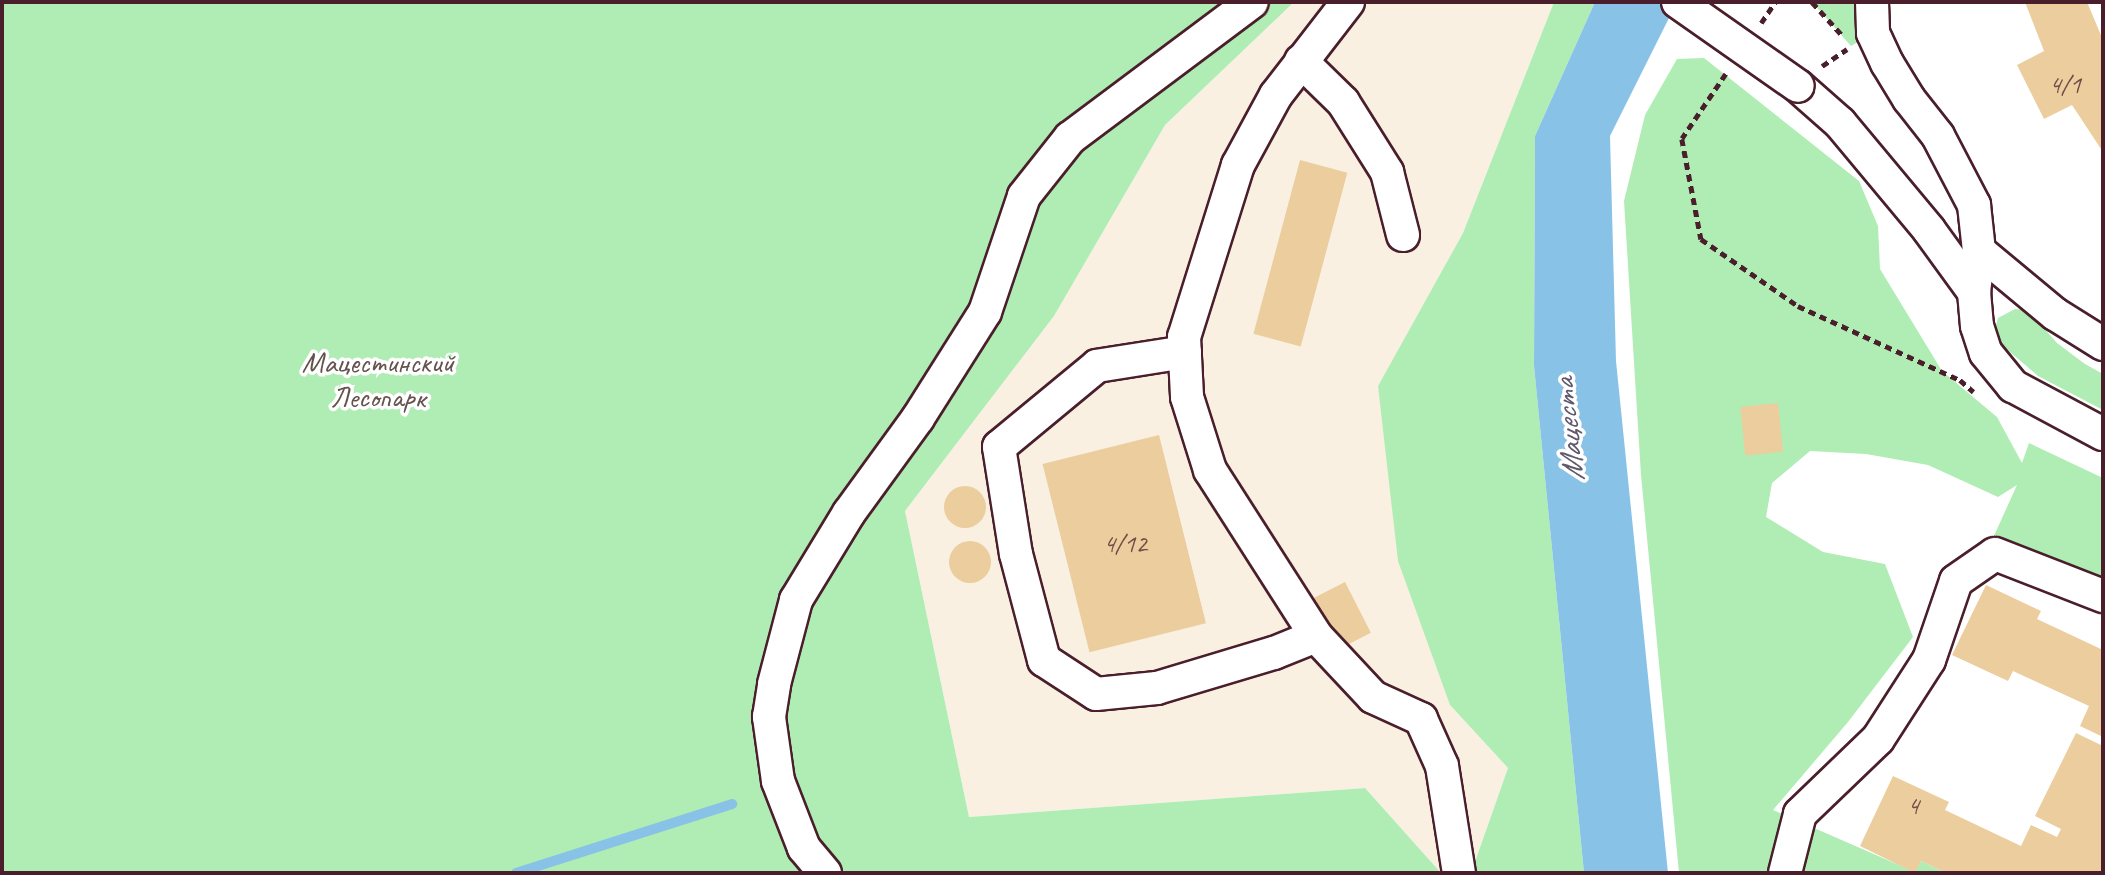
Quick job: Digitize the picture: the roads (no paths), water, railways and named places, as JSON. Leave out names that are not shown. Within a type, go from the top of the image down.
[{"type":"street","points":[[825,873],[804,848],[778,781],[769,717],[774,684],[796,600],[849,513],[918,418],[985,312],[1024,195],[1070,138],[1252,2]]},
{"type":"street","points":[[1348,2],[1276,95],[1238,165],[1184,337],[1187,397],[1210,470],[1316,636],[1373,697],[1421,719],[1443,766],[1459,873]]},
{"type":"street","points":[[1678,2],[1806,79],[1929,230],[1974,292]]},
{"type":"street","points":[[1872,2],[1873,33],[1887,63],[1909,99],[1938,136],[1974,205],[1979,251],[1974,292],[1977,326],[1986,353],[2013,386],[2103,434]]},
{"type":"street","points":[[1301,61],[1343,102],[1387,173],[1403,235]]},
{"type":"street","points":[[1979,251],[2055,314],[2103,344]]},
{"type":"street","points":[[1185,352],[1097,366],[999,447],[1016,554],[1044,660],[1096,694],[1157,688],[1274,653],[1316,636]]},
{"type":"street","points":[[1785,873],[1800,814],[1878,739],[1929,660],[1956,581],[1995,554],[2103,596]]},
{"type":"water","name":"Мацеста","points":[[1595,2],[1677,2],[1610,136],[1616,361],[1668,873],[1584,873],[1534,366],[1535,136]]},
{"type":"waterway","points":[[516,873],[732,804]]},
{"type":"park label","name":"Мацестинский Лесопарк","points":[[378,379]]}]
